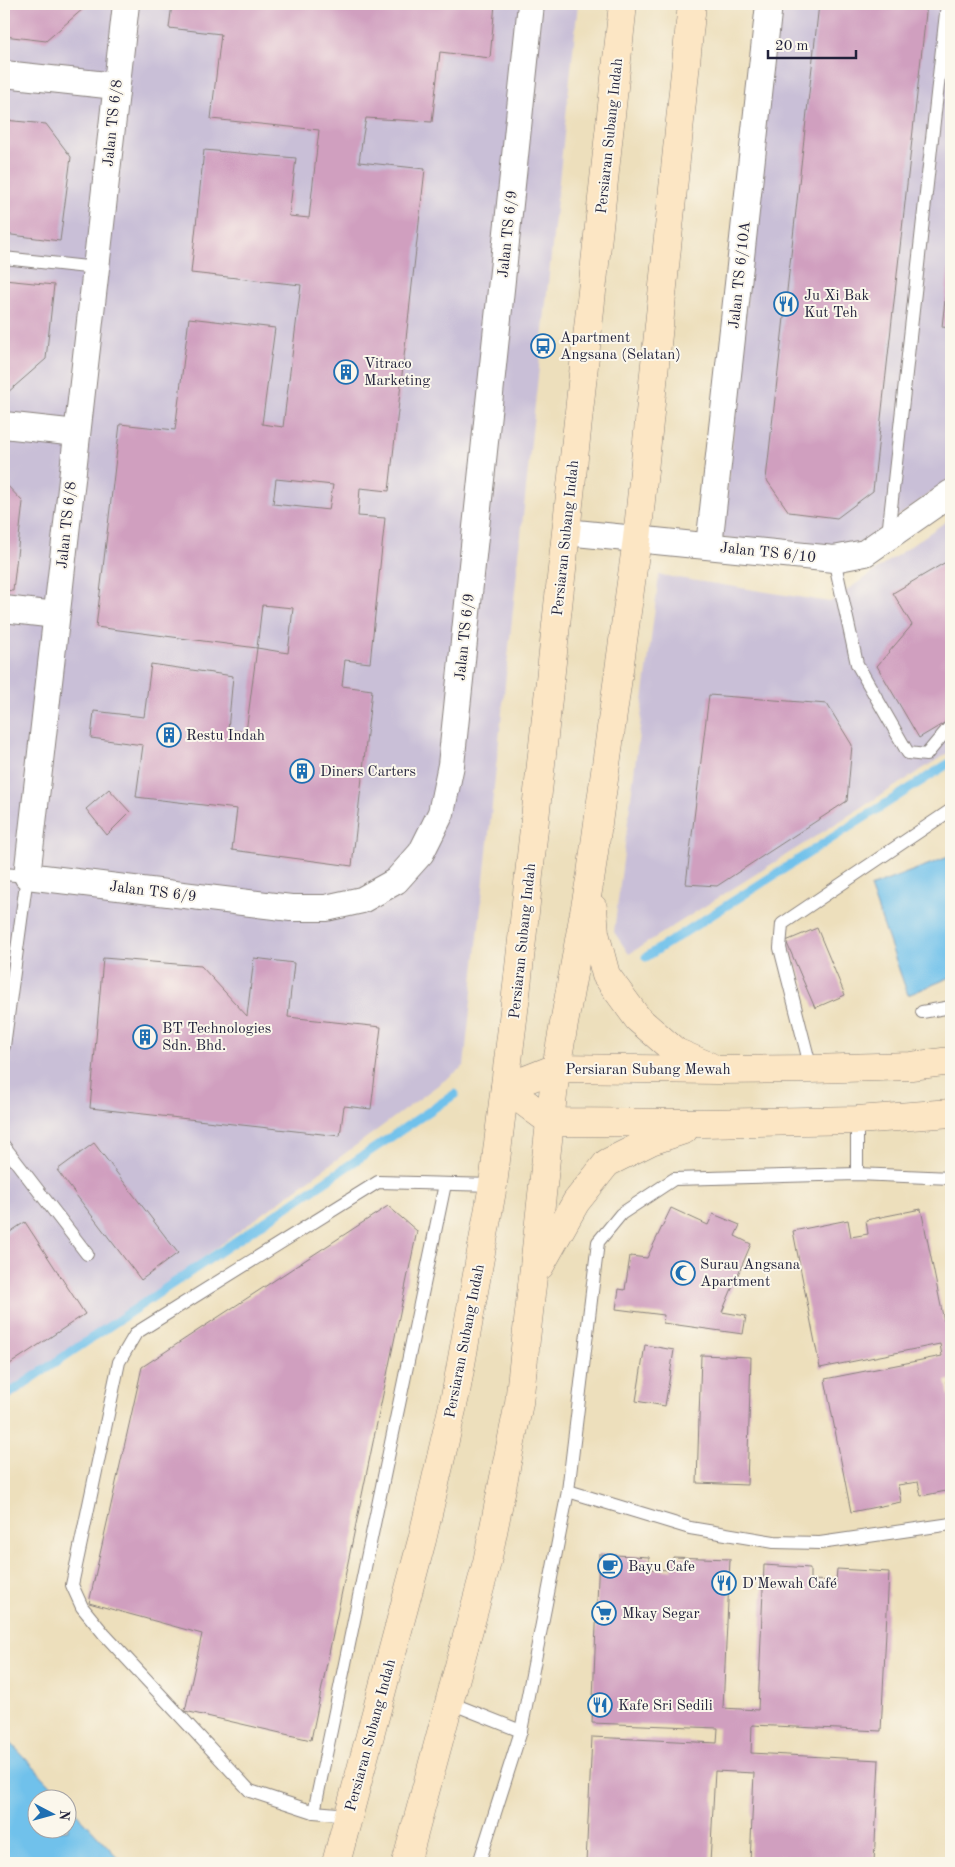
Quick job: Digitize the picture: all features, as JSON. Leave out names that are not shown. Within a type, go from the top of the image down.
[{"type":"main road","name":"Persiaran Subang Indah","points":[[336,1863],[422,1540],[454,1401],[493,1185],[624,4]]},
{"type":"main road","points":[[406,1863],[487,1562],[519,1404],[556,1068],[591,874],[637,539],[692,4]]},
{"type":"main road","points":[[591,874],[595,933],[606,975],[638,1019],[676,1052],[717,1070]]},
{"type":"main road","name":"Persiaran Subang Mewah","points":[[505,1088],[556,1068],[811,1069],[912,1066],[951,1061]]},
{"type":"main road","points":[[505,1088],[551,1122],[704,1123],[857,1120],[951,1113]]},
{"type":"main road","points":[[534,1275],[576,1202],[608,1163],[651,1141],[704,1123]]},
{"type":"street","name":"Jalan TS 6/8","points":[[15,875],[56,615],[126,4]]},
{"type":"street","name":"Jalan TS 6/9","points":[[15,875],[291,908],[326,908],[362,900],[396,881],[421,853],[440,813],[451,765],[531,4]]},
{"type":"street","name":"Jalan TS 6/10A","points":[[709,546],[769,4]]},
{"type":"street","points":[[4,74],[116,86]]},
{"type":"street","points":[[4,425],[77,433]]},
{"type":"street","name":"Jalan TS 6/10","points":[[566,532],[834,559],[864,553],[951,492]]},
{"type":"street","points":[[4,609],[56,615]]},
{"type":"lane","points":[[888,536],[947,4]]},
{"type":"lane","points":[[4,258],[96,268]]},
{"type":"lane","points":[[834,559],[857,664],[908,753],[926,755],[951,725]]},
{"type":"lane","points":[[811,1069],[780,948],[782,924],[951,810]]},
{"type":"lane","name":"Jalan TS 6/8","points":[[4,1046],[15,875]]},
{"type":"lane","points":[[922,1012],[951,1007]]},
{"type":"lane","points":[[857,1120],[857,1174]]},
{"type":"lane","points":[[4,1146],[87,1254]]},
{"type":"lane","points":[[479,1863],[522,1731],[568,1491],[598,1242],[621,1214],[674,1179],[857,1174],[951,1178]]},
{"type":"lane","points":[[349,1815],[314,1812],[250,1791],[104,1634],[82,1607],[72,1585],[119,1362],[136,1333],[378,1182],[493,1185]]},
{"type":"lane","points":[[314,1812],[445,1184]]},
{"type":"lane","points":[[568,1491],[690,1528],[774,1542],[820,1543],[951,1524]]},
{"type":"lane","points":[[448,1702],[522,1731]]},
{"type":"shaded area","points":[[4,4],[578,4],[464,1066],[4,1404]]},
{"type":"shaded area","points":[[777,4],[951,4],[951,478],[863,542],[835,550],[722,538]]},
{"type":"shaded area","points":[[951,518],[951,751],[629,954],[614,932],[659,575],[830,602]]},
{"type":"water","points":[[951,856],[951,977],[908,995],[870,887]]},
{"type":"water","points":[[4,1736],[55,1790],[28,1790],[28,1840],[78,1840],[78,1815],[123,1863],[4,1863]]},
{"type":"building","points":[[4,4],[85,4],[84,8],[46,41],[4,36]]},
{"type":"building","points":[[172,4],[495,4],[490,58],[440,52],[432,122],[366,118],[363,135],[359,162],[425,169],[389,491],[360,488],[358,516],[385,518],[370,663],[345,660],[342,686],[372,690],[352,866],[232,850],[237,809],[136,797],[143,745],[91,738],[94,711],[144,717],[151,664],[233,676],[228,730],[246,732],[257,648],[96,627],[120,424],[175,430],[189,318],[275,328],[262,424],[283,427],[301,285],[191,273],[204,150],[296,158],[289,216],[309,218],[319,130],[211,119],[221,34],[169,28]],"holes":[[[276,479],[333,485],[329,510],[273,504]],[[262,605],[293,608],[288,653],[257,648]]]},
{"type":"building","points":[[819,4],[927,4],[873,491],[837,518],[789,512],[766,479]]},
{"type":"building","points":[[4,120],[46,124],[71,157],[60,241],[4,234]]},
{"type":"building","points":[[951,255],[951,328],[942,327]]},
{"type":"building","points":[[4,280],[54,285],[46,359],[7,393],[4,393]]},
{"type":"building","points":[[4,482],[23,502],[13,591],[4,590]]},
{"type":"building","points":[[951,559],[951,719],[919,738],[877,666],[912,625],[893,593]]},
{"type":"building","points":[[709,695],[827,704],[852,745],[847,801],[717,886],[686,884]]},
{"type":"building","points":[[109,789],[130,812],[107,835],[86,809]]},
{"type":"building","points":[[817,928],[845,995],[815,1008],[786,941]]},
{"type":"building","points":[[103,958],[201,966],[247,1016],[254,958],[294,963],[288,1017],[381,1027],[371,1109],[344,1106],[340,1136],[90,1108]]},
{"type":"building","points":[[94,1143],[178,1253],[141,1280],[57,1170]]},
{"type":"building","points":[[388,1206],[417,1231],[311,1740],[185,1711],[202,1634],[89,1603],[142,1367]]},
{"type":"building","name":"Surau Angsana Apartment","points":[[671,1208],[708,1225],[713,1214],[740,1225],[735,1236],[751,1244],[722,1312],[746,1316],[743,1334],[663,1323],[664,1315],[616,1309],[619,1289],[625,1290],[630,1256],[647,1258]]},
{"type":"building","points":[[921,1209],[944,1321],[951,1319],[951,1380],[946,1381],[951,1408],[951,1490],[921,1496],[918,1482],[898,1485],[901,1502],[851,1512],[825,1379],[942,1356],[940,1344],[820,1368],[793,1231],[848,1220],[851,1237],[868,1234],[866,1220]]},
{"type":"building","points":[[25,1222],[85,1314],[4,1368],[4,1236]]},
{"type":"building","points":[[645,1345],[674,1350],[665,1406],[636,1401]]},
{"type":"building","points":[[701,1355],[751,1357],[747,1485],[697,1483]]},
{"type":"building","points":[[599,1554],[649,1557],[649,1569],[672,1570],[673,1557],[730,1559],[723,1708],[758,1710],[764,1565],[810,1568],[810,1580],[836,1581],[837,1569],[889,1572],[881,1731],[752,1725],[751,1753],[879,1760],[874,1863],[750,1863],[754,1773],[715,1771],[710,1863],[586,1863],[592,1737],[717,1743],[718,1728],[592,1723]]},
{"type":"waterway","points":[[646,957],[951,762]]},
{"type":"waterway","points":[[4,1397],[455,1094]]},
{"type":"place","name":"Ju Xi Bak Kut Teh","points":[[786,304]]},
{"type":"place","name":"Apartment Angsana (Selatan)","points":[[543,346]]},
{"type":"place","name":"Vitraco Marketing","points":[[346,372]]},
{"type":"place","name":"Restu Indah","points":[[169,735]]},
{"type":"place","name":"Diners Carters","points":[[302,771]]},
{"type":"place","name":"BT Technologies Sdn. Bhd.","points":[[145,1037]]},
{"type":"place","name":"Surau Angsana Apartment","points":[[683,1273]]},
{"type":"place","name":"Bayu Cafe","points":[[610,1566]]},
{"type":"place","name":"D'Mewah Café","points":[[724,1583]]},
{"type":"place","name":"Mkay Segar","points":[[604,1613]]},
{"type":"place","name":"Kafe Sri Sedili","points":[[600,1705]]}]
